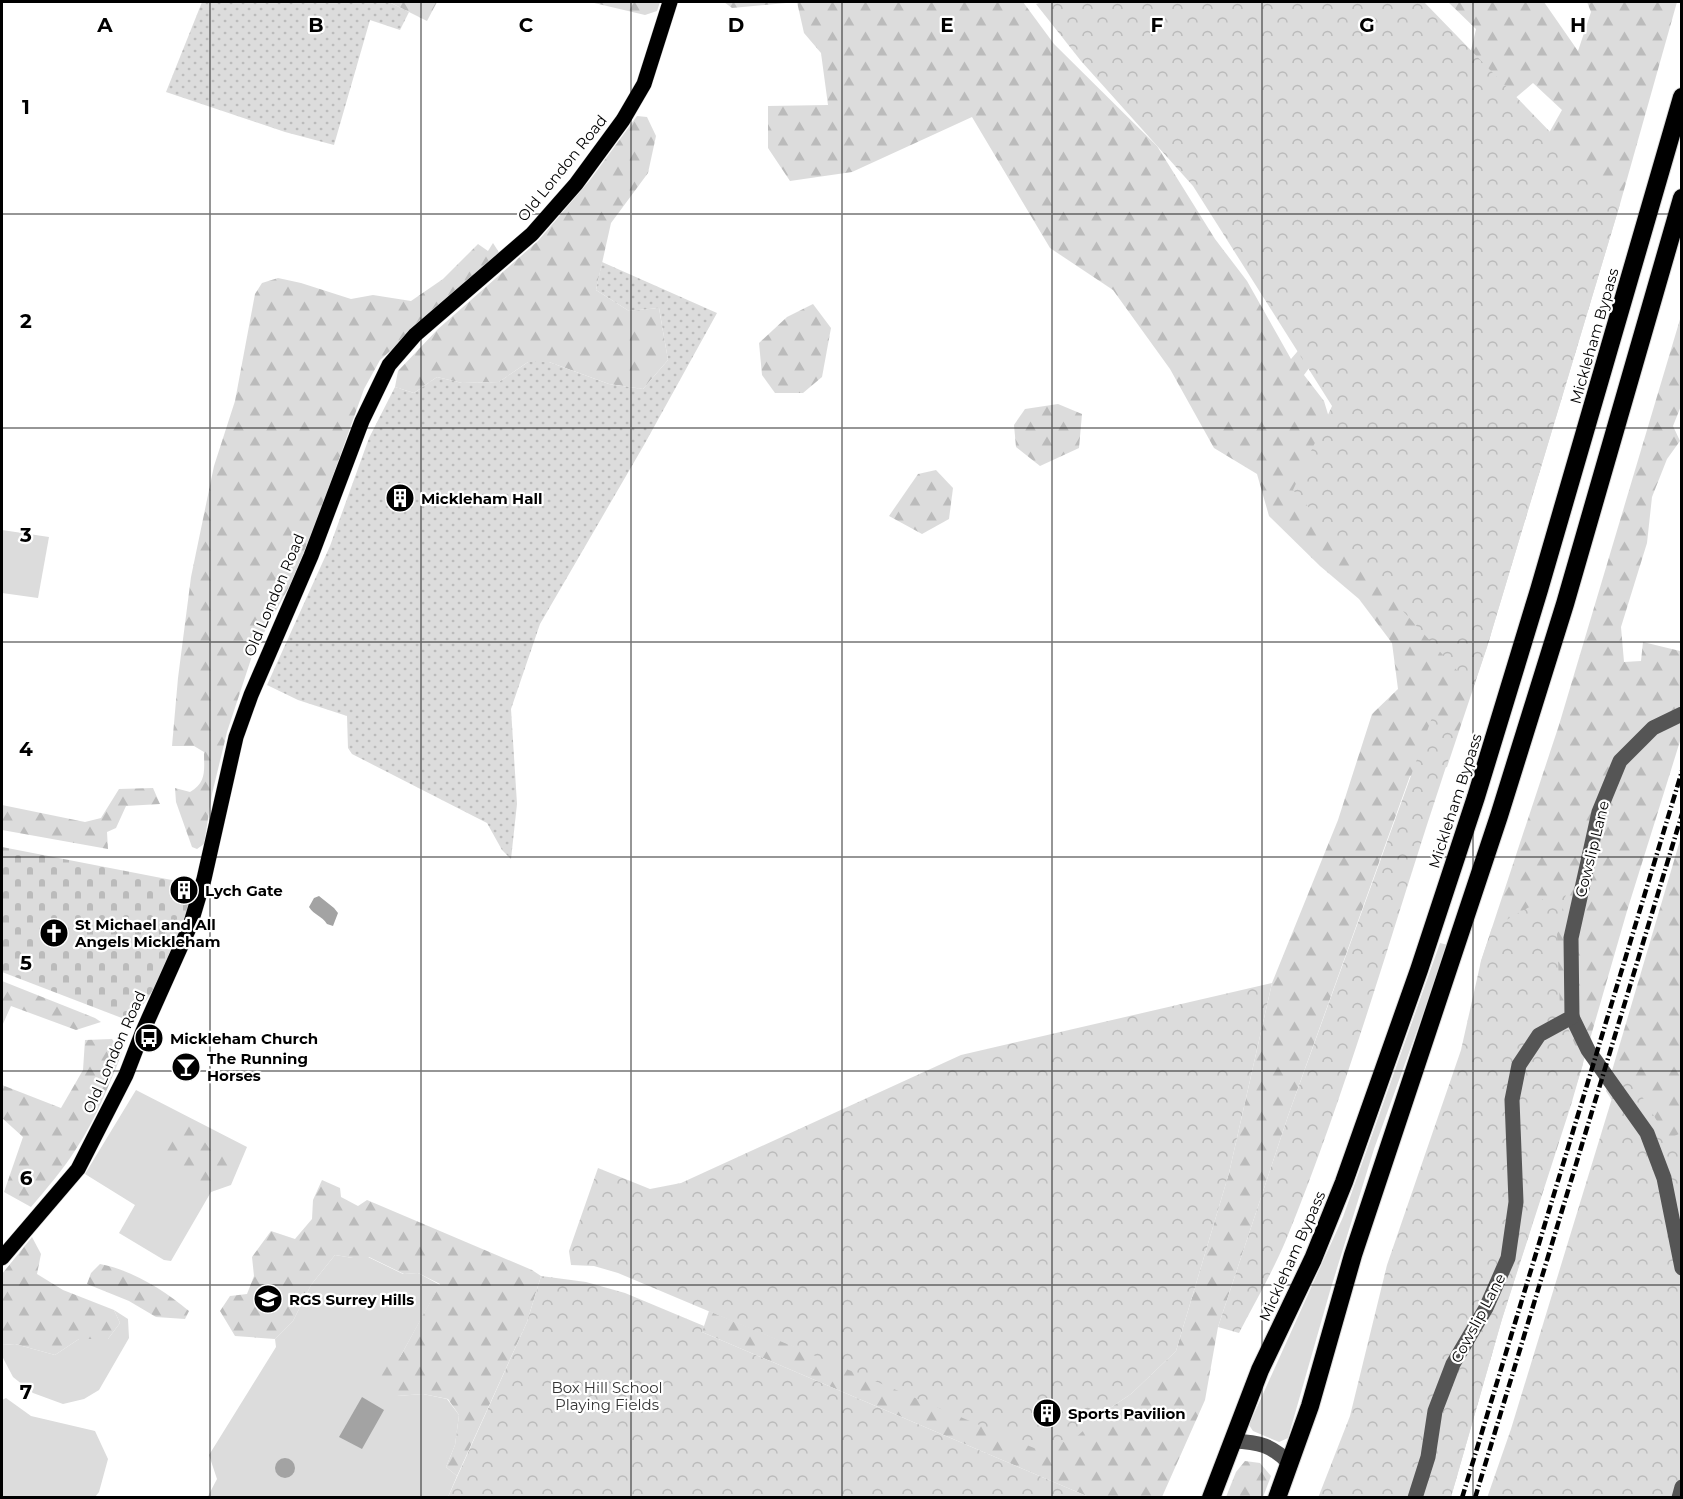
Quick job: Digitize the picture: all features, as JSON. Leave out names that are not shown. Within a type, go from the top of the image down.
[{"type":"highway","name":"Mickleham Bypass","points":[[1211,1497],[1260,1370],[1313,1259],[1344,1182],[1419,970],[1476,797],[1539,590],[1682,97]]},
{"type":"highway","points":[[1277,1497],[1310,1406],[1353,1255],[1452,962],[1544,671],[1682,198]]},
{"type":"main road","name":"Old London Road","points":[[2,1258],[78,1169],[126,1075],[190,926],[204,879],[236,736],[250,695],[311,556],[362,421],[389,365],[415,335],[532,234],[576,184],[623,120],[644,84],[670,2]]},
{"type":"street","name":"Cowslip Lane","points":[[1682,714],[1653,728],[1620,761],[1599,812],[1571,938],[1572,1017],[1588,1050],[1647,1133],[1664,1178],[1682,1268]]},
{"type":"street","name":"Cowslip Lane","points":[[1415,1497],[1428,1457],[1435,1411],[1453,1364],[1486,1308],[1508,1258],[1516,1202],[1512,1100],[1519,1065],[1539,1035],[1572,1017]]},
{"type":"street","points":[[1233,1441],[1265,1444],[1280,1453],[1290,1464]]},
{"type":"street","points":[[1679,1497],[1682,1487]]},
{"type":"green space","points":[[202,2],[389,2],[409,12],[400,30],[370,20],[334,145],[285,132],[166,92]]},
{"type":"green space","points":[[389,2],[437,2],[427,21]]},
{"type":"green space","points":[[590,2],[660,2],[657,11],[645,15]]},
{"type":"green space","points":[[724,2],[797,2],[732,8]]},
{"type":"green space","points":[[797,2],[1023,2],[1054,44],[1157,146],[1215,239],[1247,281],[1291,359],[1314,332],[1464,80],[1476,29],[1448,2],[1544,2],[1578,51],[1591,12],[1587,2],[1677,2],[1620,204],[1487,647],[1447,767],[1410,776],[1288,1116],[1218,1327],[1205,1400],[1162,1497],[1089,1497],[702,1332],[709,1311],[875,1380],[1104,1412],[1131,1394],[1176,1351],[1229,1173],[1272,983],[1338,820],[1372,714],[1398,689],[1392,643],[1359,599],[1320,566],[1269,516],[1257,474],[1214,448],[1170,369],[1113,290],[1050,248],[972,117],[852,172],[790,181],[768,148],[768,106],[828,105],[821,53],[804,33]],"holes":[[[1533,83],[1562,110],[1541,147],[1340,454],[1324,401],[1304,375],[1487,122]]]},
{"type":"green space","points":[[1042,2],[1424,2],[1620,204],[1473,688],[1293,490],[1332,406],[1193,186],[1081,61],[1036,4]]},
{"type":"green space","points":[[637,116],[647,117],[656,136],[648,173],[611,223],[596,290],[629,311],[659,308],[668,360],[643,389],[609,384],[549,362],[528,362],[499,382],[462,383],[437,377],[414,393],[395,387],[398,371],[438,329],[538,241],[590,180]]},
{"type":"green space","points":[[493,243],[500,254],[380,360],[364,389],[319,515],[291,583],[253,653],[227,732],[212,794],[204,844],[197,849],[192,847],[176,802],[175,788],[190,792],[199,784],[203,775],[204,752],[194,746],[172,746],[178,678],[191,577],[214,466],[235,401],[255,294],[262,283],[278,278],[351,299],[373,295],[411,301],[443,279],[478,244],[488,251]]},
{"type":"green space","points":[[602,262],[717,313],[644,445],[540,624],[511,709],[517,804],[511,859],[502,850],[487,823],[352,754],[348,748],[347,716],[298,700],[267,685],[330,546],[369,438],[395,387],[414,393],[437,377],[462,383],[499,382],[528,362],[549,362],[609,384],[643,389],[668,360],[659,308],[629,311],[596,290]]},
{"type":"green space","points":[[813,304],[831,328],[822,377],[803,393],[775,393],[762,375],[759,343],[787,317]]},
{"type":"green space","points":[[1681,316],[1681,406],[1673,426],[1680,441],[1667,459],[1652,497],[1647,543],[1621,627],[1624,662],[1641,661],[1643,642],[1680,651],[1681,648],[1681,738],[1627,911],[1571,1105],[1502,1319],[1451,1497],[1406,1498],[1481,961],[1559,725]]},
{"type":"green space","points":[[1058,404],[1082,414],[1079,448],[1040,466],[1016,447],[1014,425],[1025,409]]},
{"type":"green space","points":[[936,470],[953,488],[949,519],[922,534],[889,516],[918,474]]},
{"type":"green space","points":[[2,530],[49,537],[38,598],[2,593]]},
{"type":"green space","points":[[1434,712],[1456,737],[1333,1116],[1286,1240],[1239,1333],[1218,1327],[1288,1116]]},
{"type":"green space","points":[[153,788],[160,804],[126,806],[116,828],[107,832],[108,849],[2,830],[2,805],[85,822],[101,818],[119,789]]},
{"type":"green space","points":[[1681,837],[1681,1169],[1626,1122],[1606,1091]]},
{"type":"green space","points":[[2,847],[182,882],[192,891],[184,922],[168,962],[148,998],[127,1020],[2,972]]},
{"type":"green space","points":[[1568,885],[1557,933],[1560,1009],[1583,1064],[1502,1319],[1451,1497],[1318,1498],[1350,1416],[1387,1265],[1461,1050],[1481,961],[1492,928]]},
{"type":"green space","points":[[1440,943],[1448,945],[1374,1149],[1288,1438],[1279,1442],[1253,1431],[1249,1425],[1343,1217]]},
{"type":"green space","points":[[2,981],[101,1022],[76,1030],[11,1006],[2,1026]]},
{"type":"green space","points":[[1272,983],[1229,1173],[1176,1351],[1131,1394],[1104,1412],[1073,1440],[1034,1448],[618,1273],[594,1266],[571,1265],[569,1251],[598,1168],[650,1189],[681,1183],[961,1055]]},
{"type":"green space","points":[[112,1039],[122,1053],[96,1114],[66,1164],[31,1207],[4,1192],[23,1137],[2,1118],[2,1085],[61,1108],[83,1070],[85,1040]]},
{"type":"green space","points":[[1620,1072],[1643,1098],[1668,1139],[1681,1133],[1681,1497],[1487,1498],[1511,1429]]},
{"type":"green space","points":[[136,1090],[247,1147],[231,1185],[211,1192],[171,1261],[164,1260],[119,1233],[135,1205],[85,1174]]},
{"type":"green space","points":[[181,1120],[197,1131],[209,1148],[238,1153],[236,1168],[224,1182],[202,1185],[185,1170],[168,1164],[161,1154],[167,1129]]},
{"type":"green space","points":[[322,1180],[340,1188],[341,1197],[358,1206],[367,1200],[532,1270],[541,1276],[527,1322],[457,1476],[446,1467],[455,1445],[459,1415],[448,1399],[423,1394],[397,1396],[378,1373],[385,1354],[400,1357],[440,1284],[418,1273],[404,1274],[369,1257],[360,1263],[353,1258],[335,1255],[311,1285],[293,1321],[275,1339],[235,1336],[220,1311],[230,1296],[247,1294],[254,1276],[252,1257],[271,1231],[295,1239],[312,1219],[313,1200]]},
{"type":"green space","points":[[32,1237],[41,1254],[37,1274],[63,1290],[114,1310],[120,1323],[108,1339],[79,1339],[55,1355],[15,1344],[2,1345],[2,1274]]},
{"type":"green space","points":[[335,1255],[353,1258],[368,1257],[403,1274],[418,1273],[440,1285],[400,1357],[397,1396],[423,1394],[447,1399],[459,1415],[455,1445],[446,1467],[457,1476],[448,1497],[207,1498],[217,1479],[209,1455],[276,1347],[275,1339],[293,1321],[311,1285]]},
{"type":"green space","points":[[100,1264],[124,1271],[158,1288],[189,1311],[185,1319],[156,1317],[129,1301],[87,1284],[91,1273]]},
{"type":"green space","name":"Box Hill School Playing Fields","points":[[541,1276],[586,1282],[625,1293],[704,1326],[702,1332],[1089,1497],[448,1497],[527,1322]]},
{"type":"green space","points":[[114,1310],[128,1319],[129,1338],[99,1390],[84,1399],[63,1404],[33,1393],[13,1377],[2,1356],[3,1345],[15,1344],[55,1355],[79,1339],[108,1339],[120,1323]]},
{"type":"green space","points":[[6,1398],[31,1416],[95,1431],[108,1459],[99,1492],[95,1497],[2,1497],[2,1400]]},
{"type":"green space","points":[[1245,1461],[1260,1463],[1271,1476],[1263,1497],[1226,1497],[1236,1472]]},
{"type":"shaded area","points":[[319,896],[338,913],[333,926],[327,924],[309,907],[314,898]]},
{"type":"shaded area","points":[[362,1397],[384,1410],[362,1449],[339,1437]]},
{"type":"shaded area","points":[[285,1458],[292,1461],[295,1468],[292,1475],[285,1478],[278,1475],[275,1468],[278,1461]]},
{"type":"railway","points":[[1462,1498],[1682,771]]},
{"type":"railway","points":[[1475,1498],[1682,814]]},
{"type":"place","name":"Mickleham Hall","points":[[400,498]]},
{"type":"place","name":"Lych Gate","points":[[184,890]]},
{"type":"place","name":"St Michael and All Angels Mickleham","points":[[54,933]]},
{"type":"place","name":"Mickleham Church","points":[[149,1038]]},
{"type":"place","name":"The Running Horses","points":[[186,1067]]},
{"type":"place","name":"RGS Surrey Hills","points":[[268,1299]]},
{"type":"place","name":"Sports Pavilion","points":[[1047,1413]]}]
